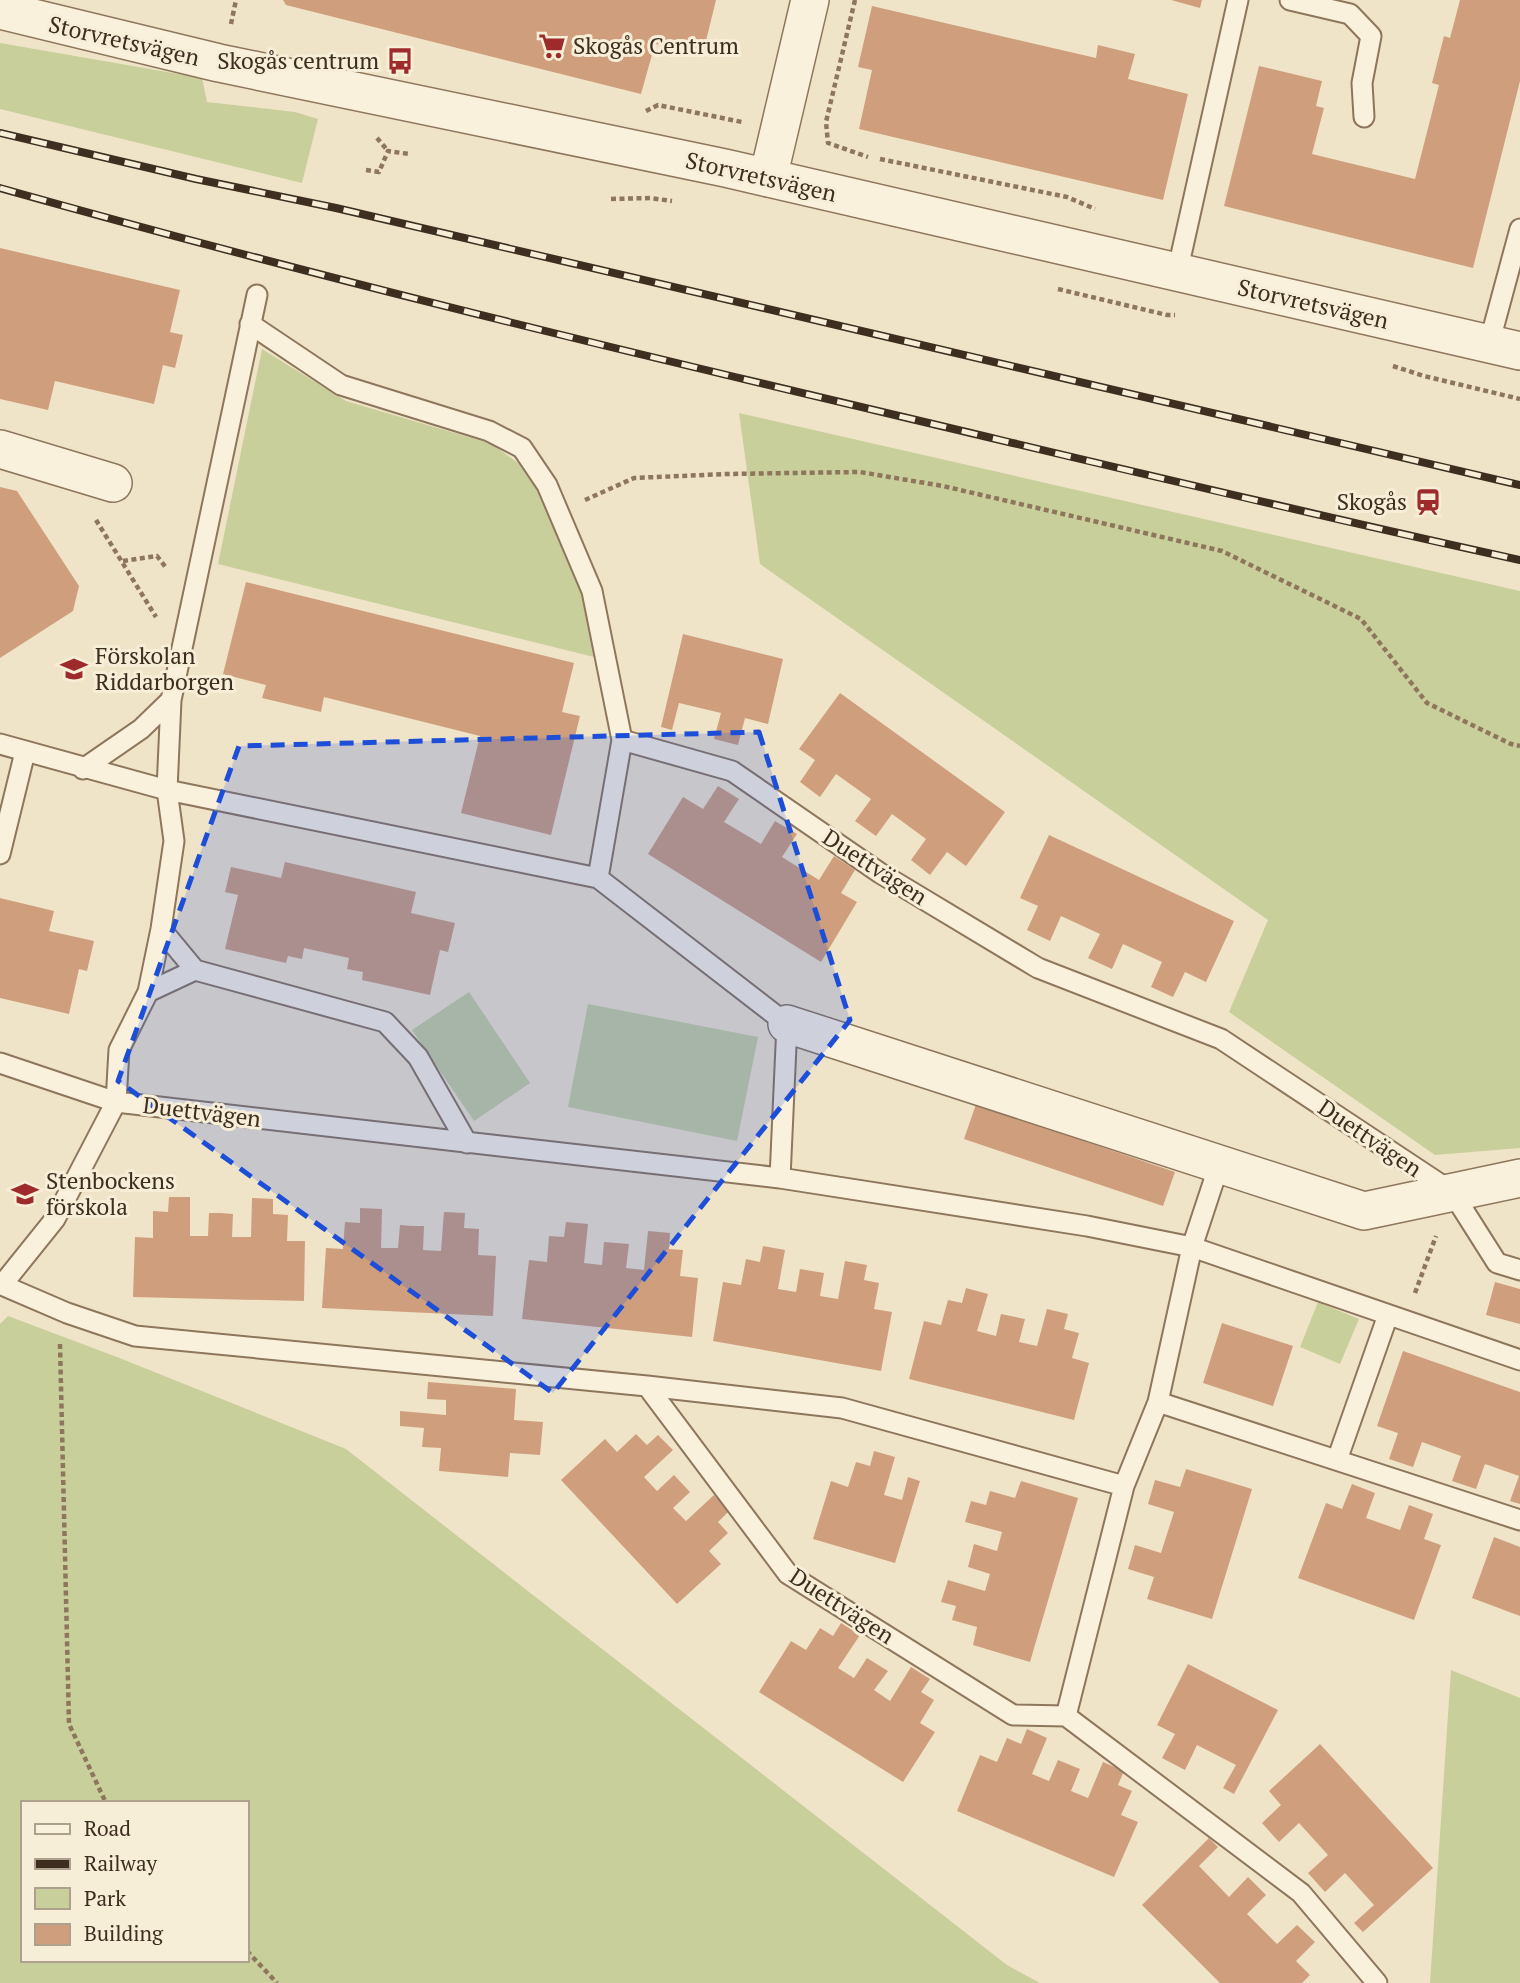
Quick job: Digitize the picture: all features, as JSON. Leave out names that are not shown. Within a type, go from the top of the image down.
[{"type":"street","points":[[768,178],[810,0]]},
{"type":"street","name":"Storvretsvägen","points":[[15,9],[219,63],[768,178],[1505,348]]},
{"type":"street","points":[[0,449],[113,483]]},
{"type":"street","name":"Duettvägen","points":[[787,1024],[1219,1166],[1363,1210],[1520,1178]]},
{"type":"lane","points":[[1177,272],[1237,0]]},
{"type":"lane","points":[[1290,0],[1350,14],[1371,36],[1363,83],[1364,117]]},
{"type":"lane","points":[[1505,348],[1520,229]]},
{"type":"lane","points":[[0,1063],[116,1102],[118,1050],[148,992],[161,929],[174,841],[167,790],[171,700],[257,295]]},
{"type":"lane","points":[[0,744],[167,790],[598,878],[622,740],[592,591],[547,485],[522,449],[489,431],[341,385],[250,324]]},
{"type":"lane","points":[[83,768],[141,729],[171,700]]},
{"type":"lane","name":"Duettvägen","points":[[622,740],[732,771],[880,873],[1038,968],[1221,1039],[1452,1192],[1497,1264],[1520,1270]]},
{"type":"lane","points":[[0,854],[25,752]]},
{"type":"lane","name":"Duettvägen","points":[[598,878],[787,1024]]},
{"type":"lane","points":[[161,929],[195,970],[385,1022],[418,1057],[467,1143]]},
{"type":"lane","points":[[148,992],[195,970]]},
{"type":"lane","points":[[780,1178],[787,1024]]},
{"type":"lane","name":"Duettvägen","points":[[1124,1486],[842,1408],[647,1386],[135,1336],[67,1313],[2,1285],[55,1219],[116,1102],[780,1178],[1087,1226],[1192,1247],[1520,1360]]},
{"type":"lane","points":[[1219,1166],[1192,1247],[1157,1402],[1124,1486],[1066,1716],[1301,1893],[1377,1983]]},
{"type":"lane","points":[[1337,1460],[1396,1318]]},
{"type":"lane","name":"Duettvägen","points":[[647,1386],[788,1574],[1013,1715],[1066,1716]]},
{"type":"lane","points":[[1157,1402],[1520,1520]]},
{"type":"path","points":[[636,116],[658,105],[718,116],[828,143]]},
{"type":"path","points":[[366,170],[379,172],[388,150],[409,154]]},
{"type":"path","points":[[559,512],[635,478],[860,472],[943,486],[1222,551],[1361,619],[1427,703],[1520,746]]},
{"type":"path","points":[[95,519],[180,657]]},
{"type":"path","points":[[122,561],[157,556],[191,600]]},
{"type":"path","points":[[1396,1318],[1452,1192]]},
{"type":"path","points":[[67,1313],[60,1343],[69,1724],[105,1801]]},
{"type":"path","points":[[248,1952],[276,1983]]},
{"type":"highlighted area","points":[[759,732],[850,1020],[553,1393],[118,1081],[239,746]]},
{"type":"green space","points":[[0,43],[202,78],[207,102],[295,112],[318,119],[302,183],[0,109]]},
{"type":"green space","points":[[262,349],[346,401],[492,444],[518,463],[537,490],[582,595],[598,658],[218,564]]},
{"type":"green space","points":[[739,413],[1520,591],[1520,1148],[1435,1155],[1229,1012],[1268,920],[760,564]]},
{"type":"green space","points":[[469,992],[530,1083],[474,1121],[412,1030]]},
{"type":"green space","points":[[588,1004],[758,1037],[737,1141],[568,1107]]},
{"type":"green space","points":[[1318,1302],[1359,1319],[1340,1364],[1300,1347]]},
{"type":"green space","points":[[8,1316],[346,1449],[1007,1965],[1040,1983],[0,1983],[0,1324]]},
{"type":"green space","points":[[1451,1670],[1520,1698],[1520,1983],[1430,1983]]},
{"type":"building","name":"Skogås Centrum","points":[[283,0],[716,0],[704,49],[655,44],[641,94],[286,5]]},
{"type":"building","points":[[1171,0],[1202,0],[1200,8]]},
{"type":"building","points":[[1460,0],[1520,0],[1520,81],[1473,268],[1224,206],[1259,66],[1322,81],[1316,106],[1324,108],[1312,154],[1415,179],[1439,85],[1432,83],[1444,36],[1450,38]]},
{"type":"building","points":[[872,6],[1096,58],[1098,45],[1135,54],[1128,79],[1188,94],[1163,200],[859,129],[872,70],[858,67]]},
{"type":"building","points":[[0,248],[180,290],[170,332],[183,335],[175,368],[163,365],[154,404],[55,381],[48,410],[0,399]]},
{"type":"building","points":[[0,487],[17,491],[79,586],[73,611],[0,658]]},
{"type":"building","points":[[246,582],[574,663],[562,712],[580,716],[551,835],[461,813],[480,736],[324,697],[321,712],[262,698],[266,685],[223,674]]},
{"type":"building","points":[[683,634],[783,659],[768,724],[745,718],[738,745],[714,739],[721,713],[679,703],[672,730],[661,727]]},
{"type":"building","points":[[840,693],[1005,812],[966,866],[947,852],[930,875],[911,860],[926,839],[892,814],[876,836],[855,821],[871,799],[836,774],[820,797],[800,782],[815,760],[799,749]]},
{"type":"building","points":[[718,786],[739,799],[724,822],[761,844],[775,821],[797,834],[782,857],[819,880],[834,856],[855,870],[841,893],[857,902],[821,962],[648,854],[683,797],[703,809]]},
{"type":"building","points":[[1049,835],[1234,921],[1206,982],[1185,972],[1173,997],[1151,987],[1162,962],[1123,944],[1112,969],[1088,958],[1100,934],[1061,916],[1050,941],[1027,930],[1038,906],[1020,898]]},
{"type":"building","points":[[285,862],[416,892],[411,913],[455,923],[448,952],[440,950],[430,995],[362,980],[363,972],[347,969],[349,958],[304,948],[302,959],[288,956],[286,963],[225,949],[238,895],[225,892],[231,867],[281,878]]},
{"type":"building","points":[[0,898],[54,911],[49,931],[94,941],[87,971],[79,969],[69,1014],[0,998]]},
{"type":"building","points":[[976,1104],[1175,1172],[1163,1206],[964,1139]]},
{"type":"building","points":[[169,1197],[190,1197],[190,1236],[208,1236],[209,1213],[221,1213],[233,1214],[232,1237],[251,1237],[252,1198],[273,1199],[273,1214],[288,1215],[287,1241],[305,1241],[304,1301],[133,1297],[135,1237],[153,1238],[153,1211],[168,1212]]},
{"type":"building","points":[[360,1208],[382,1209],[381,1248],[398,1248],[400,1225],[424,1226],[423,1250],[441,1251],[444,1212],[465,1213],[464,1228],[479,1229],[478,1255],[496,1256],[493,1316],[322,1308],[326,1248],[343,1249],[345,1222],[360,1223]]},
{"type":"building","points":[[566,1222],[588,1224],[584,1263],[602,1265],[604,1242],[629,1244],[626,1268],[644,1270],[648,1231],[670,1233],[669,1249],[683,1250],[680,1276],[698,1278],[692,1337],[522,1319],[529,1260],[547,1262],[549,1236],[564,1237]]},
{"type":"building","points":[[763,1246],[785,1250],[778,1289],[796,1292],[800,1269],[824,1273],[820,1296],[838,1299],[845,1261],[867,1265],[864,1280],[879,1283],[874,1309],[892,1312],[881,1371],[713,1341],[723,1282],[741,1285],[746,1259],[760,1262]]},
{"type":"building","points":[[1495,1282],[1520,1289],[1520,1324],[1486,1315]]},
{"type":"building","points":[[966,1288],[988,1294],[977,1331],[996,1336],[1001,1314],[1025,1319],[1019,1342],[1037,1346],[1047,1309],[1068,1314],[1064,1329],[1079,1333],[1072,1358],[1089,1363],[1074,1420],[909,1379],[924,1321],[941,1325],[948,1300],[962,1303]]},
{"type":"building","points":[[1222,1323],[1293,1346],[1273,1406],[1203,1383]]},
{"type":"building","points":[[1403,1351],[1520,1392],[1520,1504],[1510,1501],[1519,1476],[1485,1464],[1476,1489],[1452,1481],[1461,1456],[1422,1442],[1413,1467],[1389,1459],[1398,1433],[1377,1426]]},
{"type":"building","points":[[428,1382],[516,1389],[514,1420],[543,1422],[540,1455],[510,1453],[508,1477],[439,1471],[441,1448],[422,1447],[424,1428],[400,1426],[400,1411],[446,1415],[446,1400],[427,1399]]},
{"type":"building","points":[[636,1434],[647,1445],[658,1435],[673,1450],[644,1477],[657,1491],[674,1475],[690,1492],[673,1508],[686,1521],[714,1495],[729,1511],[718,1522],[728,1533],[709,1551],[721,1564],[677,1604],[561,1480],[605,1439],[617,1452]]},
{"type":"building","points":[[874,1451],[895,1457],[884,1495],[902,1500],[908,1477],[920,1481],[895,1563],[813,1539],[831,1481],[848,1487],[856,1462],[870,1466]]},
{"type":"building","points":[[1186,1469],[1252,1489],[1212,1619],[1147,1599],[1154,1577],[1128,1569],[1135,1545],[1161,1553],[1174,1512],[1148,1504],[1155,1480],[1180,1487]]},
{"type":"building","points":[[1021,1481],[1078,1498],[1030,1662],[973,1645],[977,1627],[952,1620],[956,1606],[941,1602],[948,1580],[985,1591],[990,1574],[968,1567],[974,1544],[997,1551],[1002,1532],[965,1522],[971,1501],[986,1505],[990,1491],[1015,1498]]},
{"type":"building","points":[[1352,1484],[1375,1493],[1366,1518],[1400,1530],[1409,1505],[1433,1514],[1424,1539],[1441,1545],[1414,1620],[1298,1578],[1326,1503],[1342,1509]]},
{"type":"building","points":[[1494,1537],[1520,1547],[1520,1616],[1472,1598]]},
{"type":"building","points":[[841,1623],[860,1635],[838,1668],[854,1678],[867,1658],[888,1671],[874,1690],[890,1701],[911,1667],[930,1679],[921,1692],[934,1700],[920,1723],[935,1732],[903,1782],[759,1692],[791,1641],[806,1650],[820,1628],[833,1636]]},
{"type":"building","points":[[1188,1664],[1278,1710],[1234,1794],[1223,1788],[1236,1765],[1197,1745],[1185,1770],[1162,1758],[1175,1734],[1157,1725]]},
{"type":"building","points":[[1027,1729],[1047,1738],[1032,1774],[1049,1781],[1058,1760],[1080,1769],[1071,1791],[1088,1798],[1103,1762],[1124,1771],[1118,1785],[1132,1791],[1121,1815],[1138,1822],[1114,1877],[957,1811],[980,1755],[997,1762],[1007,1738],[1021,1744]]},
{"type":"building","points":[[1320,1744],[1433,1868],[1363,1932],[1354,1923],[1374,1905],[1345,1873],[1325,1892],[1308,1873],[1328,1855],[1299,1823],[1279,1842],[1262,1823],[1281,1805],[1269,1791]]},
{"type":"building","points":[[1209,1838],[1218,1847],[1199,1866],[1229,1897],[1248,1877],[1266,1895],[1247,1914],[1277,1944],[1297,1925],[1315,1942],[1296,1961],[1310,1975],[1302,1983],[1220,1983],[1142,1905]]},
{"type":"railway","points":[[0,133],[196,179],[336,208],[1520,485]]},
{"type":"railway","points":[[0,188],[224,249],[561,335],[1210,490],[1520,560]]},
{"type":"place","name":"Skogås Centrum","points":[[552,46]]},
{"type":"place","name":"Skogås centrum","points":[[400,61]]},
{"type":"place","name":"Skogås","points":[[1428,502]]},
{"type":"place","name":"Förskolan Riddarborgen","points":[[74,669]]},
{"type":"place","name":"Stenbockens förskola","points":[[25,1194]]}]
